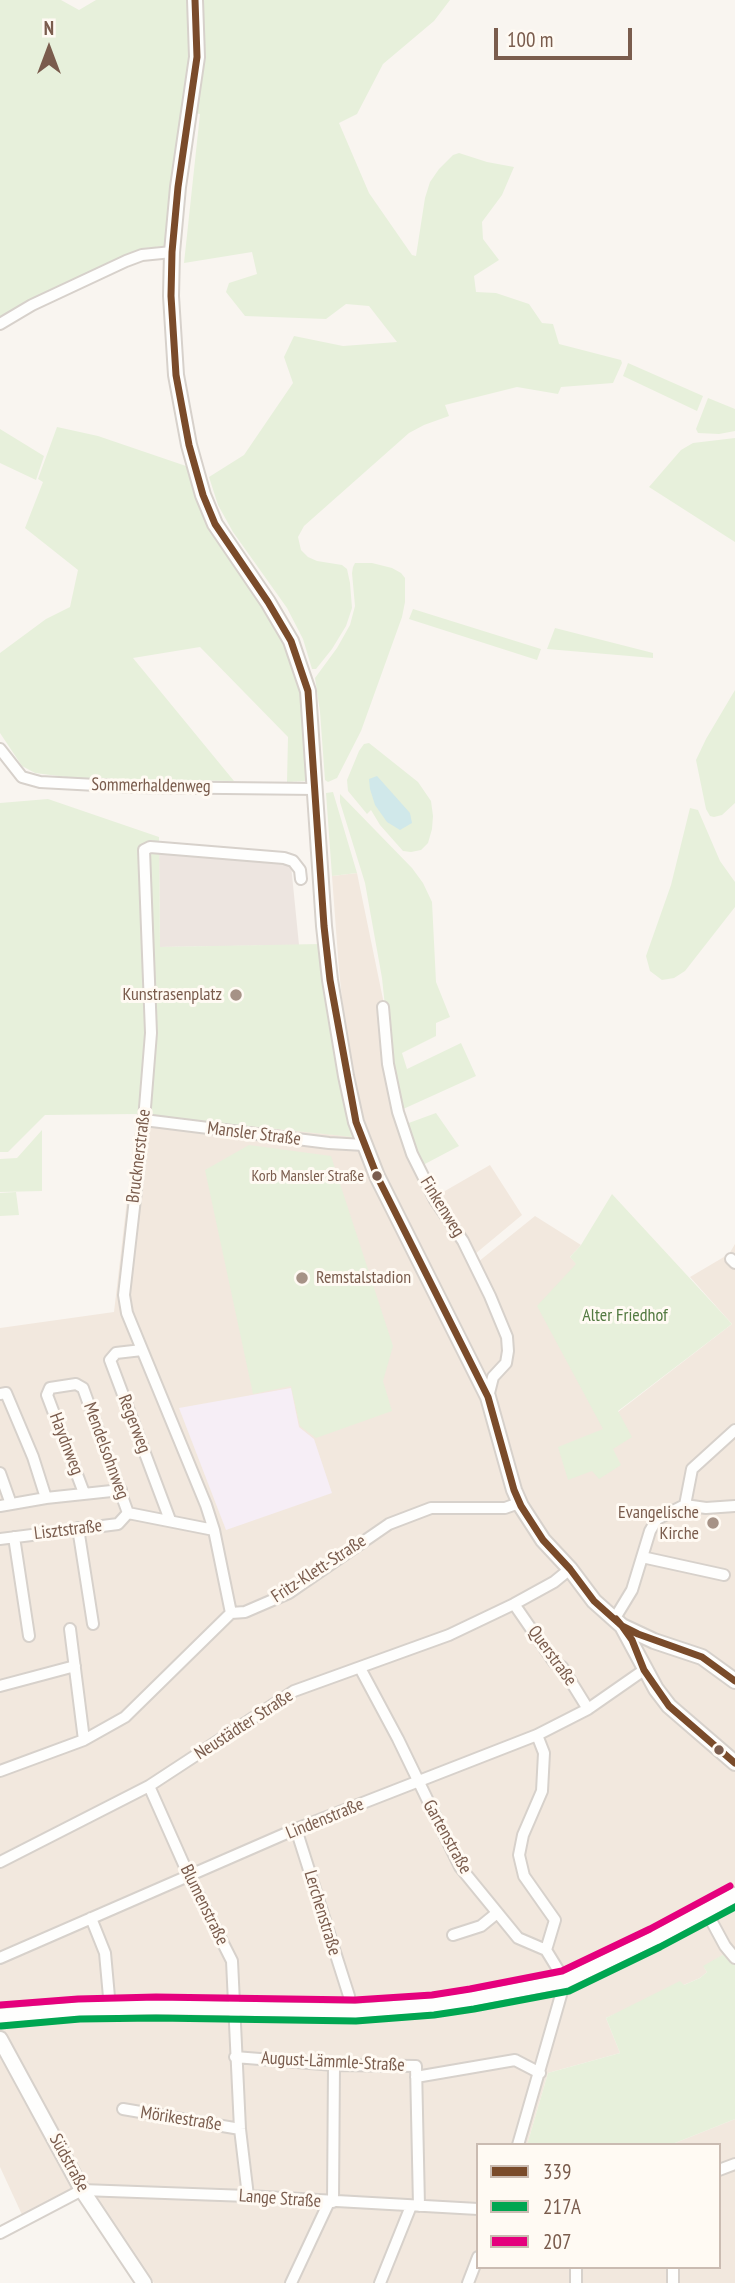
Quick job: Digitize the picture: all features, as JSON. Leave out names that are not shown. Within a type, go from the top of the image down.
[{"type":"street","points":[[195,0],[197,57],[178,187],[172,252],[176,376],[194,469],[215,524],[291,641],[308,691],[330,981],[350,1100],[364,1145],[389,1201],[488,1397],[519,1503],[543,1540],[570,1569],[594,1601],[619,1622],[654,1640],[702,1657],[735,1681]]},
{"type":"street","points":[[0,324],[32,305],[127,261],[142,255],[172,252]]},
{"type":"street","name":"Sommerhaldenweg","points":[[0,749],[22,777],[40,782],[134,787],[316,789]]},
{"type":"street","name":"Brucknerstraße","points":[[231,1613],[214,1530],[196,1479],[127,1313],[124,1295],[151,1033],[144,850],[150,847],[284,858],[293,861],[300,870],[301,879]]},
{"type":"street","name":"Finkenweg","points":[[383,1007],[388,1064],[398,1112],[412,1154],[424,1182],[463,1241],[507,1337],[506,1363],[493,1377],[488,1397]]},
{"type":"street","name":"Mansler Straße","points":[[144,1120],[364,1145]]},
{"type":"street","name":"Regerweg","points":[[142,1350],[116,1353],[110,1360],[170,1520]]},
{"type":"street","name":"Mendelsohnweg","points":[[47,1395],[50,1388],[76,1384],[83,1388],[128,1513]]},
{"type":"street","points":[[0,1394],[6,1393],[33,1457],[46,1498]]},
{"type":"street","name":"Haydnweg","points":[[47,1395],[84,1493]]},
{"type":"street","points":[[685,1504],[692,1469],[735,1430]]},
{"type":"street","points":[[0,1473],[6,1505],[121,1490]]},
{"type":"street","name":"Fritz-Klett-Straße","points":[[0,1772],[84,1740],[125,1717],[231,1613],[246,1612],[289,1593],[389,1524],[431,1508],[505,1508],[519,1503]]},
{"type":"street","points":[[619,1622],[650,1531],[657,1519],[685,1504],[706,1508],[735,1506]]},
{"type":"street","points":[[128,1513],[214,1530]]},
{"type":"street","name":"Lisztstraße","points":[[0,1539],[118,1524],[128,1513]]},
{"type":"street","points":[[78,1528],[93,1624]]},
{"type":"street","points":[[14,1537],[29,1636]]},
{"type":"street","points":[[642,1557],[724,1575]]},
{"type":"street","name":"Neustädter Straße","points":[[0,1862],[149,1787],[294,1691],[449,1634],[514,1604],[554,1582],[570,1569]]},
{"type":"street","name":"Querstraße","points":[[514,1604],[554,1662],[562,1667],[588,1709]]},
{"type":"street","points":[[619,1622],[639,1655],[644,1670],[669,1706],[735,1763]]},
{"type":"street","points":[[70,1629],[84,1740]]},
{"type":"street","points":[[639,1655],[643,1645],[654,1640]]},
{"type":"street","points":[[0,1686],[75,1665]]},
{"type":"street","name":"Gartenstraße","points":[[360,1668],[460,1867],[518,1938],[546,1950]]},
{"type":"street","name":"Lindenstraße","points":[[0,1958],[296,1829],[537,1735],[588,1709],[644,1670]]},
{"type":"street","points":[[519,2143],[565,1981],[546,1950],[555,1920],[524,1877],[519,1855],[523,1835],[542,1791],[544,1753],[537,1735]]},
{"type":"street","name":"Blumenstraße","points":[[149,1787],[189,1877],[232,1961],[235,2057],[248,2196]]},
{"type":"street","name":"Lerchenstraße","points":[[296,1829],[349,1996]]},
{"type":"street","points":[[0,2016],[110,2008],[355,2011],[433,2005],[565,1981],[655,1938],[735,1895]]},
{"type":"street","points":[[706,1911],[725,1946],[735,1958]]},
{"type":"street","points":[[453,1935],[481,1926],[497,1913]]},
{"type":"street","points":[[91,1918],[105,1952],[110,2008]]},
{"type":"street","name":"Südstraße","points":[[0,2039],[82,2190],[145,2283]]},
{"type":"street","name":"August-Lämmle-Straße","points":[[235,2057],[334,2065],[416,2066],[416,2077],[515,2060],[540,2073]]},
{"type":"street","points":[[291,2283],[331,2202],[334,2065]]},
{"type":"street","points":[[380,2283],[415,2206],[416,2077]]},
{"type":"street","name":"Mörikestraße","points":[[123,2109],[240,2129]]},
{"type":"street","points":[[0,2233],[82,2190]]},
{"type":"street","name":"Lange Straße","points":[[82,2190],[248,2196],[476,2210]]},
{"type":"street","points":[[468,2283],[476,2262]]},
{"type":"shaded area","points":[[159,852],[291,865],[299,945],[160,947]]},
{"type":"shaded area","points":[[357,873],[385,1009],[391,1063],[406,1124],[438,1195],[490,1165],[522,1215],[475,1254],[478,1262],[535,1216],[581,1245],[570,1257],[576,1263],[618,1412],[732,1324],[690,1277],[729,1254],[735,1244],[735,1965],[726,1953],[704,1967],[707,1972],[700,1978],[606,2018],[620,2053],[548,2073],[528,2143],[476,2143],[476,2269],[721,2269],[721,2143],[675,2143],[735,2119],[735,2283],[154,2283],[88,2185],[24,2219],[0,2167],[0,1328],[114,1312],[137,1114],[366,1138],[351,1085],[332,876]]},
{"type":"shaded area","points":[[291,1388],[299,1427],[314,1439],[332,1493],[226,1530],[179,1408]]},
{"type":"green space","points":[[0,0],[61,0],[79,10],[96,0],[450,0],[434,21],[383,64],[357,114],[339,123],[369,193],[412,255],[416,256],[430,182],[453,155],[459,153],[514,167],[502,195],[482,222],[483,239],[499,260],[474,276],[476,292],[496,293],[529,304],[542,323],[553,324],[559,344],[621,360],[613,383],[561,387],[558,394],[517,387],[445,405],[449,416],[409,433],[304,526],[298,537],[301,550],[317,561],[342,565],[347,569],[350,583],[352,608],[346,626],[316,669],[312,669],[303,639],[287,608],[233,532],[218,505],[209,477],[244,455],[293,383],[284,357],[294,336],[343,346],[397,342],[369,306],[346,304],[326,319],[245,316],[226,292],[229,283],[257,274],[252,252],[184,263],[200,114],[183,112],[167,246],[144,248],[44,293],[0,317]]},
{"type":"green space","points":[[628,363],[703,396],[697,411],[623,376]]},
{"type":"green space","points":[[708,398],[735,409],[735,431],[719,434],[698,433],[696,429]]},
{"type":"green space","points":[[57,427],[98,436],[186,466],[206,523],[282,633],[300,678],[310,778],[307,781],[287,782],[288,737],[200,647],[133,658],[234,781],[74,778],[35,773],[22,766],[0,733],[0,653],[46,619],[70,607],[78,570],[25,528],[43,482],[38,479]]},
{"type":"green space","points":[[0,429],[44,456],[36,480],[0,463]]},
{"type":"green space","points":[[735,438],[735,542],[649,487],[681,450],[693,443]]},
{"type":"green space","points":[[355,563],[372,563],[401,573],[405,578],[405,602],[361,731],[337,778],[328,782],[325,780],[315,678],[350,625],[355,606],[352,573]]},
{"type":"green space","points":[[413,609],[541,649],[537,660],[409,619]]},
{"type":"green space","points":[[555,628],[653,653],[653,658],[547,649]]},
{"type":"green space","points":[[735,690],[735,803],[722,815],[714,817],[710,816],[706,809],[696,760]]},
{"type":"green space","points":[[369,743],[418,782],[431,801],[432,829],[428,843],[421,850],[403,851],[380,825],[371,810],[367,814],[348,791],[347,780],[359,751],[364,744]]},
{"type":"green space","points":[[333,792],[357,873],[332,876],[326,793]]},
{"type":"green space","points":[[340,794],[412,868],[432,902],[436,982],[450,1017],[436,1023],[436,1036],[402,1053],[407,1069],[461,1043],[476,1076],[401,1110],[391,1063],[382,978],[365,883],[340,802]]},
{"type":"green space","points":[[48,799],[159,837],[160,947],[320,944],[352,1137],[137,1114],[45,1115],[8,1152],[0,1152],[0,803]]},
{"type":"green space","points":[[690,808],[698,810],[720,861],[735,882],[735,907],[685,971],[674,978],[662,980],[650,971],[646,956],[671,885]]},
{"type":"green space","points":[[436,1113],[459,1146],[423,1165],[406,1124]]},
{"type":"green space","points":[[42,1130],[42,1191],[0,1192],[0,1159],[17,1158]]},
{"type":"green space","points":[[249,1145],[331,1156],[393,1346],[383,1381],[392,1411],[316,1438],[300,1426],[291,1386],[253,1394],[205,1170]]},
{"type":"green space","points":[[16,1192],[19,1215],[0,1216],[0,1193]]},
{"type":"green space","name":"Alter Friedhof","points":[[612,1194],[732,1324],[618,1411],[632,1437],[613,1449],[621,1465],[599,1479],[592,1471],[568,1480],[558,1447],[603,1429],[537,1306],[576,1264],[570,1257],[581,1245]]},
{"type":"green space","points":[[726,1953],[735,1965],[735,2119],[675,2143],[528,2143],[548,2073],[620,2053],[606,2018],[680,1981],[684,1985],[700,1978],[707,1972],[703,1966]]},
{"type":"water","points":[[377,776],[410,813],[412,823],[400,830],[387,822],[375,805],[369,779]]},
{"type":"transit line","name":"339","points":[[195,0],[197,57],[178,187],[172,252],[171,296],[176,375],[189,445],[203,495],[215,524],[291,641],[308,691],[330,980],[356,1122],[377,1176],[488,1397],[521,1506],[543,1540],[570,1569],[594,1601],[622,1626],[632,1640],[644,1670],[669,1706],[735,1763]]},
{"type":"transit line","name":"339","points":[[616,1619],[622,1626],[638,1634],[702,1657],[735,1681]]},
{"type":"transit line","name":"207","points":[[0,2005],[156,1997],[355,2000],[432,1995],[470,1989],[562,1971],[650,1929],[730,1886]]},
{"type":"transit line","name":"217A","points":[[1,2026],[80,2019],[356,2021],[474,2009],[569,1991],[735,1907]]},
{"type":"place","name":"Kunstrasenplatz","points":[[236,995]]},
{"type":"place","name":"Korb Mansler Straße","points":[[377,1176]]},
{"type":"place","name":"Remstalstadion","points":[[302,1278]]},
{"type":"place","name":"Evangelische Kirche","points":[[713,1523]]}]
